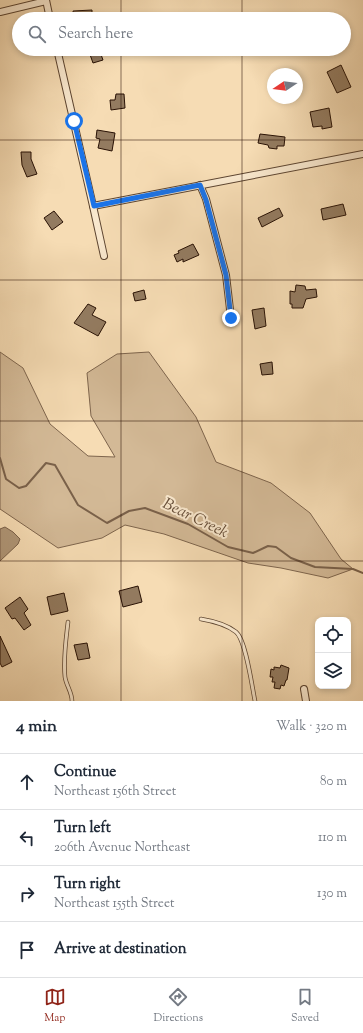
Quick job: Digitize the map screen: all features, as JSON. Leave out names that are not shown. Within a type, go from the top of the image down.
[{"type":"street","points":[[0,12],[46,0],[49,12]]},
{"type":"street","points":[[59,56],[94,206],[104,256]]},
{"type":"street","points":[[94,206],[363,154]]},
{"type":"street","points":[[200,185],[206,200],[226,275],[231,318]]},
{"type":"street","points":[[304,689],[306,701]]},
{"type":"lane","points":[[201,619],[218,622],[237,632],[243,643],[255,701]]},
{"type":"lane","points":[[68,622],[65,678],[72,701]]},
{"type":"shaded area","points":[[0,352],[23,368],[50,424],[88,456],[115,457],[91,416],[87,373],[117,354],[149,352],[196,417],[216,462],[271,483],[310,513],[341,559],[353,569],[328,578],[248,563],[164,534],[125,525],[102,538],[58,548],[0,509]]},
{"type":"shaded area","points":[[5,527],[20,539],[18,544],[0,561],[0,529]]},
{"type":"building","points":[[92,10],[92,12],[73,12]]},
{"type":"building","points":[[90,56],[102,56],[103,60],[93,63]]},
{"type":"building","points":[[341,65],[351,87],[337,93],[327,72]]},
{"type":"building","points":[[116,94],[124,94],[125,108],[111,110],[110,100],[115,100]]},
{"type":"building","points":[[329,108],[332,127],[322,129],[322,126],[313,127],[310,112]]},
{"type":"building","points":[[97,130],[115,133],[112,151],[98,148],[100,139],[96,138]]},
{"type":"building","points":[[260,134],[285,137],[284,146],[277,146],[277,149],[269,148],[268,145],[258,143]]},
{"type":"building","points":[[21,152],[31,152],[31,159],[37,174],[27,177],[22,165]]},
{"type":"building","points":[[343,204],[346,215],[323,220],[321,209]]},
{"type":"building","points":[[279,208],[283,216],[262,227],[258,218]]},
{"type":"building","points":[[54,211],[63,222],[52,230],[44,218]]},
{"type":"building","points":[[193,244],[199,255],[183,262],[183,259],[177,262],[174,255],[179,253],[178,251]]},
{"type":"building","points":[[296,285],[305,286],[306,290],[316,289],[317,297],[306,299],[303,308],[292,308],[292,304],[290,304],[290,291],[295,292]]},
{"type":"building","points":[[144,290],[146,299],[135,301],[133,293]]},
{"type":"building","points":[[88,304],[96,308],[92,315],[106,322],[98,336],[74,323]]},
{"type":"building","points":[[264,308],[266,326],[255,329],[252,310]]},
{"type":"building","points":[[272,362],[273,374],[262,375],[260,364]]},
{"type":"building","points":[[138,586],[142,602],[123,607],[119,591]]},
{"type":"building","points":[[64,593],[68,611],[51,615],[47,597]]},
{"type":"building","points":[[20,597],[28,609],[24,613],[31,625],[24,630],[15,618],[12,619],[5,608]]},
{"type":"building","points":[[0,636],[12,662],[2,667],[0,663]]},
{"type":"building","points":[[87,643],[90,658],[78,660],[74,645]]},
{"type":"building","points":[[281,665],[289,668],[287,680],[284,686],[281,685],[280,689],[274,688],[275,682],[272,682],[273,677],[270,677],[271,669],[274,670],[274,667],[280,668]]},
{"type":"waterway","name":"Bear Creek","points":[[0,458],[6,479],[19,488],[26,486],[46,463],[55,465],[78,505],[107,523],[129,511],[145,508],[188,524],[228,547],[253,553],[268,546],[276,547],[291,558],[315,567],[353,569],[363,573]]},
{"type":"route","points":[[74,121],[94,206],[200,185],[206,200],[226,275],[231,318]]}]
